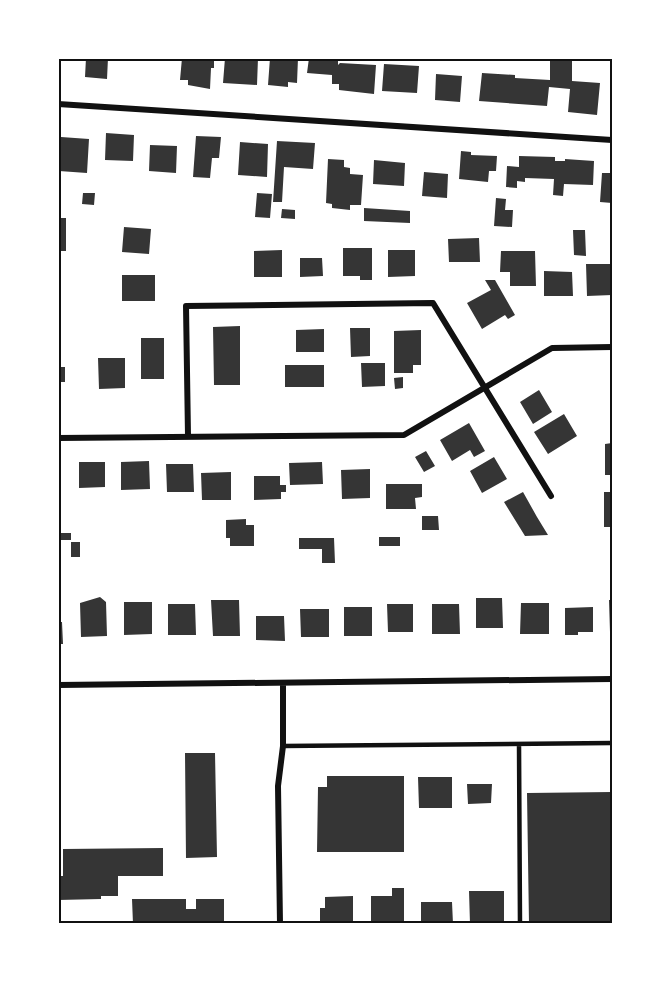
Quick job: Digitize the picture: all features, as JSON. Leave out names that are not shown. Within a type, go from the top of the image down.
[{"type":"street","points":[[58,104],[612,140]]},
{"type":"street","points":[[188,436],[186,306],[433,303],[550,496]]},
{"type":"street","points":[[58,438],[404,435],[552,348],[612,348]]},
{"type":"street","points":[[58,685],[612,679]]},
{"type":"street","points":[[280,924],[278,786],[283,746],[283,683]]},
{"type":"lane","points":[[283,746],[612,743]]},
{"type":"lane","points":[[519,744],[520,924]]},
{"type":"building","points":[[86,58],[108,58],[107,79],[85,77]]},
{"type":"building","points":[[182,58],[214,58],[210,89],[188,85],[188,80],[180,80]]},
{"type":"building","points":[[225,58],[258,58],[257,85],[223,83]]},
{"type":"building","points":[[270,58],[298,58],[297,83],[288,82],[288,87],[268,85]]},
{"type":"building","points":[[309,58],[338,58],[338,65],[340,63],[376,65],[374,94],[339,90],[339,84],[332,84],[332,75],[307,73]]},
{"type":"building","points":[[550,58],[572,58],[572,81],[600,83],[597,115],[568,112],[570,89],[549,87],[547,106],[479,101],[482,73],[550,80]]},
{"type":"building","points":[[384,64],[419,66],[417,93],[382,91]]},
{"type":"building","points":[[436,74],[462,76],[460,102],[435,100]]},
{"type":"building","points":[[106,133],[134,135],[133,161],[105,160]]},
{"type":"building","points":[[196,136],[221,137],[219,158],[212,158],[210,178],[193,177]]},
{"type":"building","points":[[61,137],[89,139],[87,173],[59,171]]},
{"type":"building","points":[[277,141],[315,143],[313,169],[284,167],[282,202],[273,202]]},
{"type":"building","points":[[240,142],[268,144],[267,177],[238,175]]},
{"type":"building","points":[[150,145],[177,146],[176,173],[149,171]]},
{"type":"building","points":[[461,151],[471,152],[471,155],[497,156],[496,171],[489,171],[488,182],[459,179]]},
{"type":"building","points":[[519,156],[555,157],[555,161],[565,161],[565,159],[594,161],[593,185],[564,184],[563,196],[553,195],[554,179],[525,178],[525,182],[517,181],[517,188],[506,187],[507,166],[519,167]]},
{"type":"building","points":[[328,159],[344,160],[344,167],[350,168],[350,174],[363,175],[361,205],[350,205],[350,210],[332,208],[332,204],[326,203]]},
{"type":"building","points":[[374,160],[405,163],[404,186],[373,184]]},
{"type":"building","points":[[424,172],[448,174],[447,198],[422,196]]},
{"type":"building","points":[[602,173],[612,173],[612,203],[600,202]]},
{"type":"building","points":[[83,193],[95,193],[94,205],[82,204]]},
{"type":"building","points":[[257,193],[272,194],[270,218],[255,217]]},
{"type":"building","points":[[496,198],[506,199],[505,210],[513,210],[512,227],[494,226]]},
{"type":"building","points":[[364,208],[410,211],[410,223],[364,221]]},
{"type":"building","points":[[282,209],[295,210],[295,219],[281,218]]},
{"type":"building","points":[[58,218],[66,218],[66,251],[58,251]]},
{"type":"building","points":[[124,227],[151,229],[149,254],[122,252]]},
{"type":"building","points":[[573,230],[585,230],[586,256],[574,255]]},
{"type":"building","points":[[479,238],[480,262],[449,262],[448,239]]},
{"type":"building","points":[[343,248],[372,248],[372,280],[360,280],[360,276],[343,276]]},
{"type":"building","points":[[282,250],[282,277],[254,277],[254,251]]},
{"type":"building","points":[[388,250],[415,250],[415,276],[388,277]]},
{"type":"building","points":[[501,251],[535,251],[536,286],[510,286],[510,272],[500,272]]},
{"type":"building","points":[[300,258],[322,258],[323,276],[300,277]]},
{"type":"building","points":[[586,264],[612,264],[612,295],[587,296]]},
{"type":"building","points":[[544,271],[572,272],[573,296],[544,296]]},
{"type":"building","points":[[122,275],[155,275],[155,301],[122,301]]},
{"type":"building","points":[[485,280],[495,280],[515,315],[508,319],[505,315],[482,329],[467,303],[491,290]]},
{"type":"building","points":[[240,326],[240,385],[214,385],[213,327]]},
{"type":"building","points":[[350,328],[370,328],[370,356],[351,357]]},
{"type":"building","points":[[324,329],[324,352],[296,352],[296,330]]},
{"type":"building","points":[[421,330],[421,365],[413,365],[413,373],[394,373],[394,331]]},
{"type":"building","points":[[141,338],[164,338],[164,379],[141,379]]},
{"type":"building","points":[[98,358],[125,358],[125,388],[99,389]]},
{"type":"building","points":[[361,363],[385,363],[385,386],[362,387]]},
{"type":"building","points":[[285,365],[324,365],[324,387],[285,387]]},
{"type":"building","points":[[58,367],[65,367],[65,382],[58,382]]},
{"type":"building","points":[[403,377],[403,388],[395,389],[394,378]]},
{"type":"building","points":[[539,390],[552,412],[533,424],[520,402]]},
{"type":"building","points":[[564,414],[577,436],[548,454],[534,432]]},
{"type":"building","points":[[469,423],[485,451],[474,457],[470,450],[452,461],[440,440]]},
{"type":"building","points":[[612,443],[612,475],[605,475],[605,444]]},
{"type":"building","points":[[426,451],[435,466],[424,472],[415,457]]},
{"type":"building","points":[[494,457],[507,479],[482,493],[470,471]]},
{"type":"building","points":[[149,461],[150,489],[121,490],[121,462]]},
{"type":"building","points":[[79,462],[105,462],[105,487],[79,488]]},
{"type":"building","points":[[322,462],[323,484],[290,485],[289,463]]},
{"type":"building","points":[[166,464],[193,464],[194,492],[167,492]]},
{"type":"building","points":[[370,469],[370,498],[342,499],[341,470]]},
{"type":"building","points":[[231,472],[231,500],[202,500],[201,473]]},
{"type":"building","points":[[254,476],[280,476],[280,485],[286,485],[286,492],[281,492],[281,499],[254,500]]},
{"type":"building","points":[[386,484],[422,484],[422,497],[415,498],[416,509],[386,509]]},
{"type":"building","points":[[523,492],[548,535],[525,536],[504,502]]},
{"type":"building","points":[[604,492],[612,492],[612,527],[604,527]]},
{"type":"building","points":[[422,516],[438,516],[439,530],[422,530]]},
{"type":"building","points":[[246,519],[246,525],[254,525],[254,546],[230,546],[230,538],[226,538],[226,520]]},
{"type":"building","points":[[58,533],[71,533],[71,540],[58,540]]},
{"type":"building","points":[[379,537],[400,537],[400,546],[379,546]]},
{"type":"building","points":[[299,538],[334,538],[335,563],[322,563],[322,549],[299,549]]},
{"type":"building","points":[[71,542],[80,542],[80,557],[71,557]]},
{"type":"building","points":[[100,597],[106,602],[107,636],[81,637],[80,603]]},
{"type":"building","points":[[476,598],[502,598],[503,628],[476,628]]},
{"type":"building","points":[[211,600],[239,600],[240,636],[213,636]]},
{"type":"building","points":[[609,600],[612,600],[612,632],[610,632]]},
{"type":"building","points":[[124,602],[152,602],[152,634],[124,635]]},
{"type":"building","points":[[521,603],[549,603],[549,634],[520,634]]},
{"type":"building","points":[[168,604],[195,604],[196,635],[168,635]]},
{"type":"building","points":[[387,604],[413,604],[413,632],[388,632]]},
{"type":"building","points":[[432,604],[459,604],[460,634],[432,634]]},
{"type":"building","points":[[344,607],[372,607],[372,636],[344,636]]},
{"type":"building","points":[[593,607],[593,632],[565,635],[565,608]]},
{"type":"building","points":[[300,609],[329,609],[329,637],[301,637]]},
{"type":"building","points":[[256,616],[284,616],[285,641],[256,640]]},
{"type":"building","points":[[58,622],[62,622],[63,644],[58,644]]},
{"type":"building","points":[[185,753],[215,753],[217,857],[186,858]]},
{"type":"building","points":[[327,776],[404,776],[404,852],[317,852],[318,787],[327,787]]},
{"type":"building","points":[[418,777],[452,777],[452,808],[419,808]]},
{"type":"building","points":[[467,784],[492,784],[491,803],[468,804]]},
{"type":"building","points":[[612,792],[612,924],[529,924],[527,793]]},
{"type":"building","points":[[163,848],[163,876],[118,876],[118,896],[101,896],[101,899],[58,900],[58,876],[63,876],[63,849]]},
{"type":"building","points":[[392,888],[404,888],[404,924],[371,924],[371,896],[392,896]]},
{"type":"building","points":[[469,891],[504,891],[504,924],[470,924]]},
{"type":"building","points":[[353,896],[353,924],[320,924],[320,908],[325,908],[325,897]]},
{"type":"building","points":[[132,899],[186,899],[186,909],[196,909],[196,899],[224,899],[224,924],[133,924]]},
{"type":"building","points":[[421,902],[452,902],[453,924],[421,924]]}]
